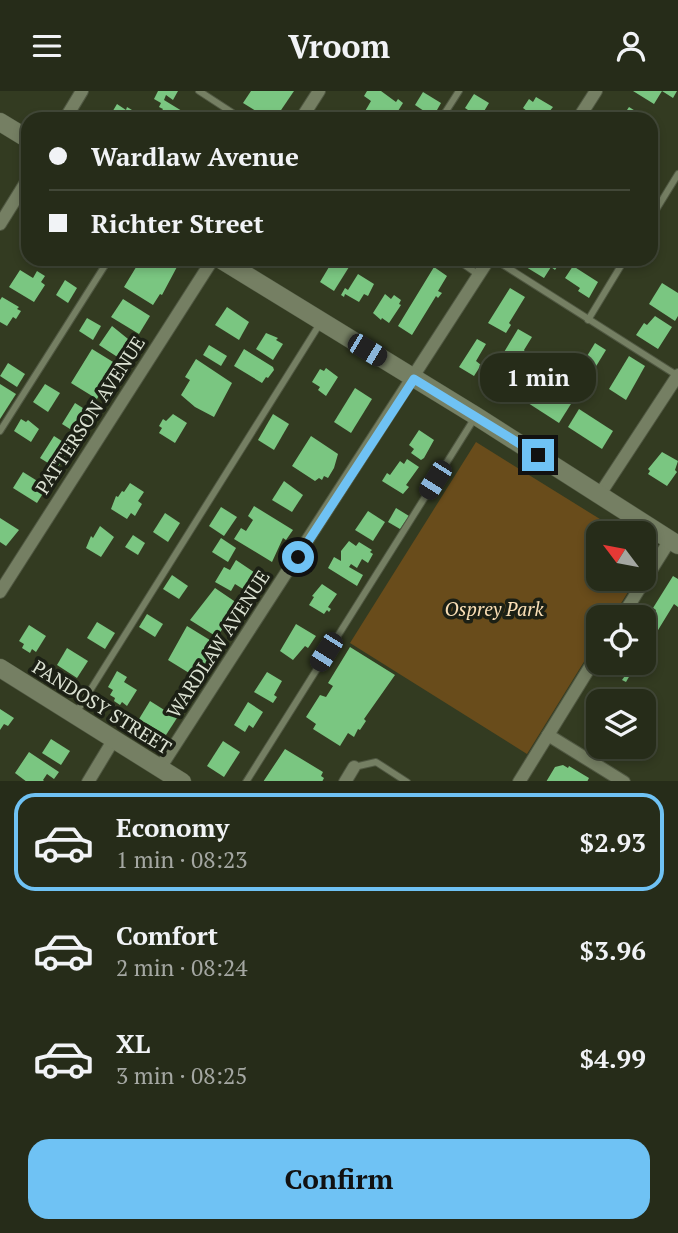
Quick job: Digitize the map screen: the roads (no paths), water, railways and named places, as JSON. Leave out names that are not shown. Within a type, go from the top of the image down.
[{"type":"main road","points":[[0,122],[21,135]]},
{"type":"main road","points":[[231,266],[600,493],[674,542]]},
{"type":"main road","name":"PANDOSY STREET","points":[[0,668],[180,781]]},
{"type":"street","points":[[69,112],[82,91]]},
{"type":"street","points":[[306,112],[319,91]]},
{"type":"street","points":[[582,112],[596,91]]},
{"type":"street","points":[[0,224],[21,190]]},
{"type":"street","name":"PATTERSON AVENUE","points":[[0,592],[209,266]]},
{"type":"street","name":"WARDLAW AVENUE","points":[[160,768],[487,266]]},
{"type":"street","points":[[600,493],[678,376]]},
{"type":"street","points":[[630,605],[674,542]]},
{"type":"street","points":[[520,781],[586,673]]},
{"type":"street","points":[[548,735],[622,781]]},
{"type":"street","points":[[89,781],[114,739]]},
{"type":"street","points":[[346,781],[354,767]]},
{"type":"lane","points":[[199,91],[210,94],[233,112]]},
{"type":"lane","points":[[446,112],[459,91]]},
{"type":"lane","points":[[658,207],[678,174]]},
{"type":"lane","points":[[0,431],[105,266]]},
{"type":"lane","points":[[466,266],[480,275]]},
{"type":"lane","points":[[503,266],[678,376]]},
{"type":"lane","points":[[588,320],[621,266]]},
{"type":"lane","points":[[75,715],[321,322]]},
{"type":"lane","points":[[247,781],[476,416]]},
{"type":"lane","points":[[354,767],[376,762],[405,781]]},
{"type":"park label","name":"Osprey Park","points":[[494,609]]}]
